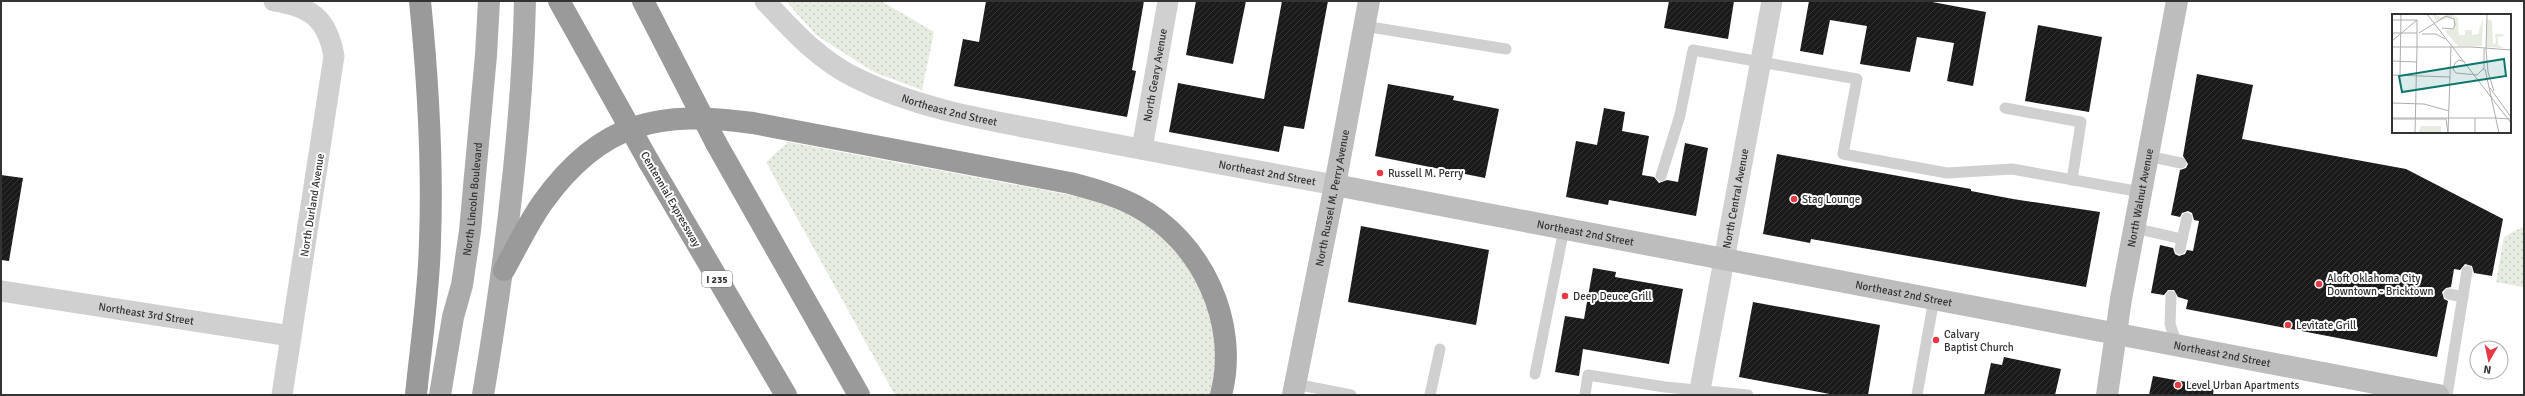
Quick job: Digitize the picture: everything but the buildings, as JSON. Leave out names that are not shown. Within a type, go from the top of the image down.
[{"type":"highway","points":[[416,395],[430,242],[431,157],[428,80],[420,1]]},
{"type":"highway","name":"Centennial Expressway","points":[[559,1],[649,162],[786,395]]},
{"type":"highway","points":[[643,1],[716,143],[859,395]]},
{"type":"highway","points":[[504,270],[542,203],[563,175],[599,144],[618,134],[661,120],[684,117],[718,118],[753,123],[1070,183],[1110,194],[1136,206],[1158,220],[1182,243],[1208,281],[1217,304],[1224,331],[1226,358],[1220,395]]},
{"type":"main road","name":"North Lincoln Boulevard","points":[[440,395],[453,317],[462,285],[470,231],[486,55],[489,1]]},
{"type":"main road","points":[[483,395],[504,270],[523,76],[525,1]]},
{"type":"street","name":"North Durland Avenue","points":[[274,1],[297,6],[318,18],[330,38],[334,66],[282,395]]},
{"type":"street","name":"Northeast 2nd Street","points":[[765,1],[802,41],[854,78],[911,102],[982,119],[2438,395]]},
{"type":"street","name":"North Geary Avenue","points":[[1142,149],[1168,1]]},
{"type":"street","name":"North Russel M. Perry Avenue","points":[[1294,390],[1335,185],[1369,1]]},
{"type":"street","name":"North Central Avenue","points":[[1699,393],[1772,1]]},
{"type":"street","name":"North Walnut Avenue","points":[[2107,395],[2134,228],[2177,1]]},
{"type":"street","name":"Northeast 3rd Street","points":[[1,291],[291,336]]},
{"type":"lane","points":[[1364,26],[1506,49]]},
{"type":"lane","points":[[1661,176],[1680,115],[1693,50],[1857,79],[1843,154],[1947,173],[2012,169],[2141,192]]},
{"type":"lane","points":[[2005,108],[2081,122],[2072,180]]},
{"type":"lane","points":[[2147,156],[2181,162]]},
{"type":"lane","points":[[2134,228],[2181,244],[2187,218]]},
{"type":"lane","points":[[1534,374],[1564,229]]},
{"type":"lane","points":[[2447,395],[2467,271]]},
{"type":"lane","points":[[2450,294],[2463,297]]},
{"type":"lane","points":[[2171,296],[2170,324],[2177,345]]},
{"type":"lane","points":[[1917,395],[1934,299]]},
{"type":"lane","points":[[1430,395],[1440,349]]},
{"type":"lane","points":[[1585,395],[1588,375],[1699,393],[1748,395]]},
{"type":"lane","points":[[1294,390],[1351,395]]},
{"type":"shaded area","points":[[786,1],[881,1],[934,32],[922,90],[874,72],[816,35]]},
{"type":"shaded area","points":[[788,142],[1090,199],[1109,204],[1130,213],[1167,241],[1195,278],[1211,321],[1215,343],[1211,395],[895,395],[766,162]]},
{"type":"shaded area","points":[[2524,226],[2524,287],[2496,282],[2504,237]]},
{"type":"place","name":"Russell M. Perry","points":[[1380,173]]},
{"type":"place","name":"Stag Lounge","points":[[1794,199]]},
{"type":"place","name":"Aloft Oklahoma City Downtown - Bricktown","points":[[2319,284]]},
{"type":"place","name":"Deep Deuce Grill","points":[[1565,296]]},
{"type":"place","name":"Levitate Grill","points":[[2288,325]]},
{"type":"place","name":"Calvary Baptist Church","points":[[1936,340]]},
{"type":"place","name":"Level Urban Apartments","points":[[2178,385]]}]
